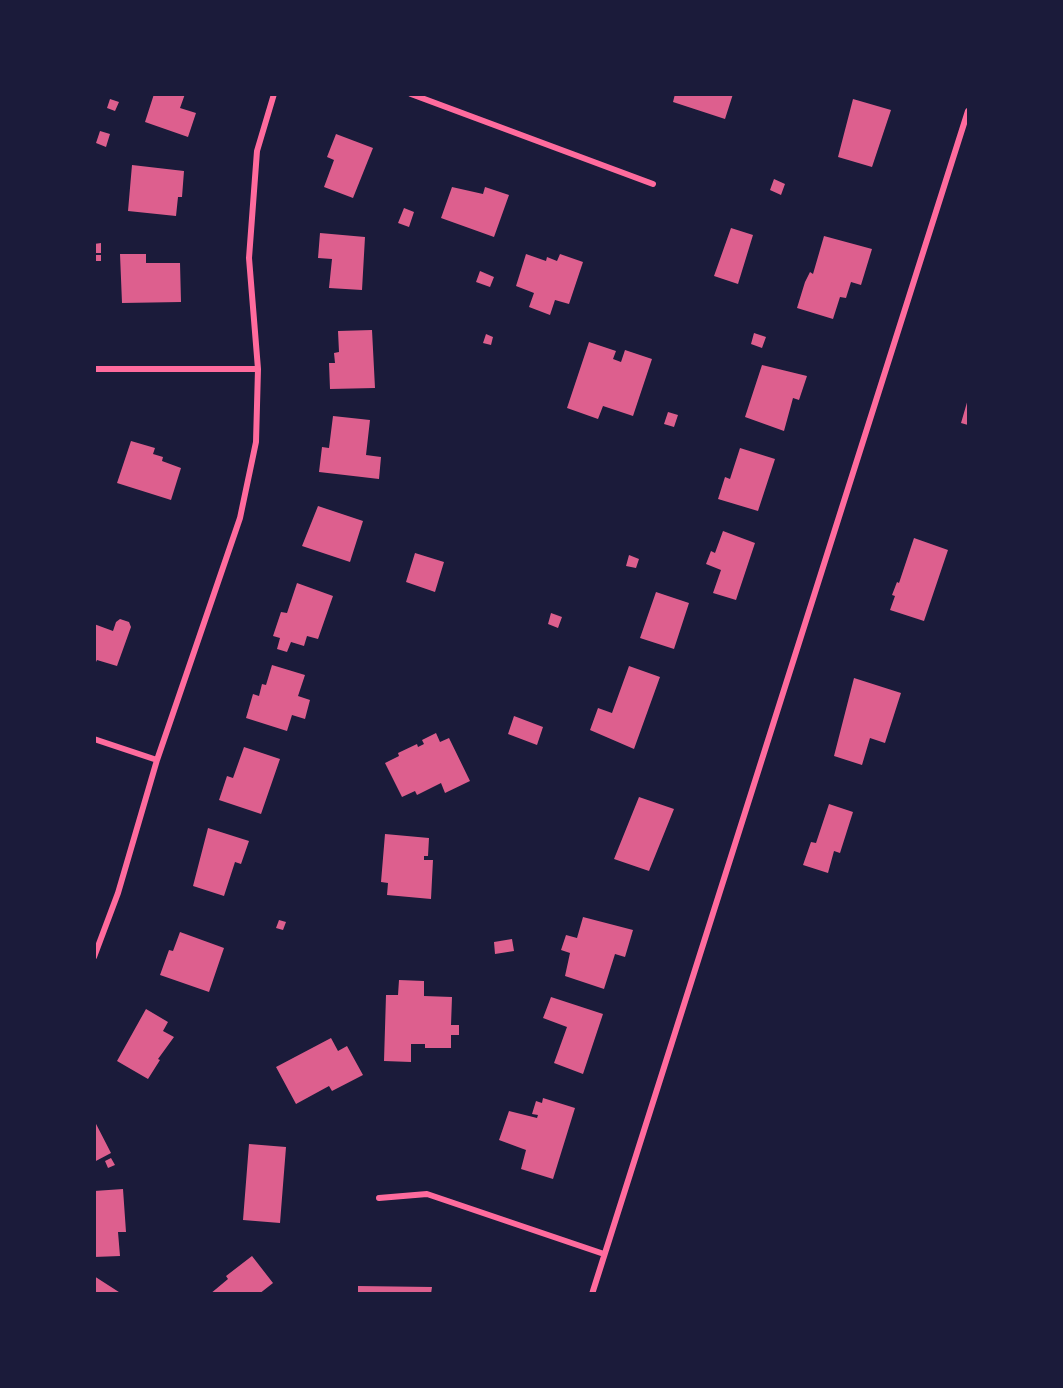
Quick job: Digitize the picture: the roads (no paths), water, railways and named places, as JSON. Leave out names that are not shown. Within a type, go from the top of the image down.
[{"type":"street","points":[[94,957],[118,892],[157,760],[240,518],[256,442],[258,369],[249,258],[257,151],[274,94]]},
{"type":"street","points":[[411,94],[652,184]]},
{"type":"street","points":[[592,1293],[969,111]]},
{"type":"street","points":[[94,369],[258,369]]},
{"type":"street","points":[[94,739],[157,760]]},
{"type":"street","points":[[379,1198],[427,1194],[604,1254]]}]
